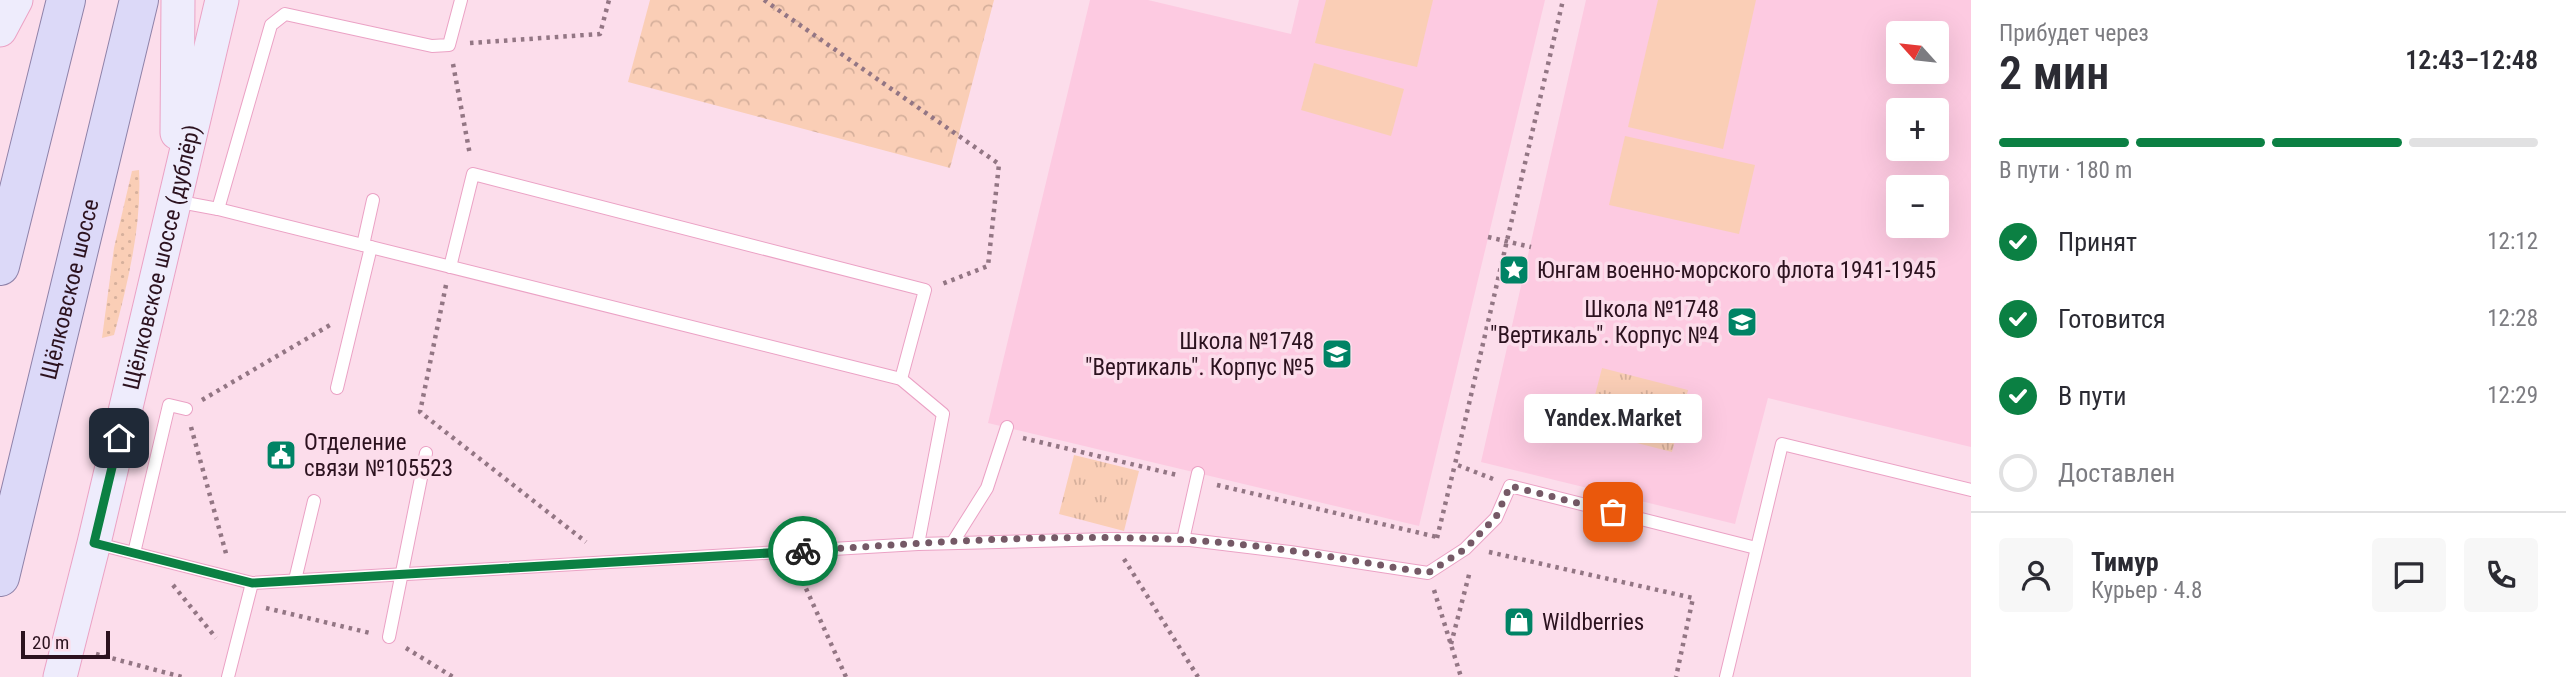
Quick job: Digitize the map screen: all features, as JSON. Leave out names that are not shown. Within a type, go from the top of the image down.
[{"type":"main road","points":[[0,266],[66,0]]},
{"type":"main road","name":"Щёлковское шоссе","points":[[0,577],[139,0]]},
{"type":"street","points":[[0,30],[16,0]]},
{"type":"street","points":[[176,196],[177,0]]},
{"type":"street","name":"Щёлковское шоссе (дублёр)","points":[[60,677],[222,0]]},
{"type":"lane","points":[[218,209],[271,25],[285,14],[432,46],[449,44],[461,0]]},
{"type":"lane","points":[[450,267],[473,174],[925,290],[901,379]]},
{"type":"lane","points":[[176,196],[218,209],[901,379],[943,414],[918,544]]},
{"type":"lane","points":[[337,388],[367,246],[373,200]]},
{"type":"lane","points":[[134,553],[169,405],[186,409]]},
{"type":"lane","points":[[953,542],[987,488],[1007,427]]},
{"type":"lane","points":[[1730,676],[1756,548],[1782,444],[1971,490]]},
{"type":"lane","points":[[389,637],[426,453]]},
{"type":"lane","points":[[1183,540],[1198,477]]},
{"type":"lane","points":[[94,543],[252,583],[953,542],[1111,538],[1183,540],[1290,552],[1428,573],[1465,549],[1496,517],[1510,486],[1756,548]]},
{"type":"lane","points":[[295,580],[314,501]]},
{"type":"lane","points":[[228,677],[252,583]]},
{"type":"path","points":[[473,174],[449,44],[600,34],[609,0]]},
{"type":"path","points":[[764,0],[999,164],[988,266],[925,290]]},
{"type":"path","points":[[1461,677],[1428,573],[1563,0]]},
{"type":"path","points":[[1488,237],[1531,247]]},
{"type":"path","points":[[450,267],[420,412],[611,562]]},
{"type":"path","points":[[233,578],[186,409],[330,324]]},
{"type":"path","points":[[1018,437],[1198,477],[1437,537]]},
{"type":"path","points":[[1455,464],[1510,486]]},
{"type":"path","points":[[1111,538],[1198,677]]},
{"type":"path","points":[[1475,549],[1693,598],[1676,677]]},
{"type":"path","points":[[789,552],[846,677]]},
{"type":"path","points":[[150,557],[232,659]]},
{"type":"path","points":[[1451,644],[1472,561]]},
{"type":"path","points":[[246,604],[389,637],[453,677]]},
{"type":"path","points":[[96,654],[182,677]]},
{"type":"shaded area","points":[[1090,0],[1148,0],[1291,34],[1299,0],[1545,0],[1419,526],[988,423]]},
{"type":"shaded area","name":"Школа №1748 \"Вертикаль\". Корпус №4","points":[[1586,0],[1971,0],[1971,447],[1768,398],[1735,524],[1481,462]]},
{"type":"green space","points":[[650,0],[994,0],[950,168],[628,82]]},
{"type":"green space","points":[[1326,0],[1433,0],[1417,67],[1315,43]]},
{"type":"green space","points":[[1658,0],[1756,0],[1723,149],[1628,127]]},
{"type":"green space","points":[[1314,63],[1404,89],[1391,136],[1301,110]]},
{"type":"green space","points":[[1625,136],[1755,165],[1739,234],[1609,205]]},
{"type":"green space","points":[[139,170],[138,212],[129,274],[114,335],[102,338],[114,248],[132,171]]},
{"type":"green space","points":[[1602,368],[1688,390],[1672,452],[1586,430]]},
{"type":"green space","points":[[1074,455],[1139,471],[1124,531],[1059,514]]},
{"type":"way so far","points":[[803,551],[991,540],[1183,540],[1290,552],[1428,573],[1465,549],[1496,517],[1510,486],[1613,512]]},
{"type":"place","name":"Юнгам военно-морского флота 1941-1945","points":[[1514,270]]},
{"type":"place","name":"Школа №1748 \"Вертикаль\". Корпус №4","points":[[1742,322]]},
{"type":"place","name":"Школа №1748 \"Вертикаль\". Корпус №5","points":[[1337,354]]},
{"type":"place","name":"Отделение связи №105523","points":[[281,455]]},
{"type":"place","name":"Yandex.Market","points":[[1613,512]]},
{"type":"place","name":"Wildberries","points":[[1519,622]]},
{"type":"route","points":[[119,438],[94,543],[252,583],[803,551]]}]
